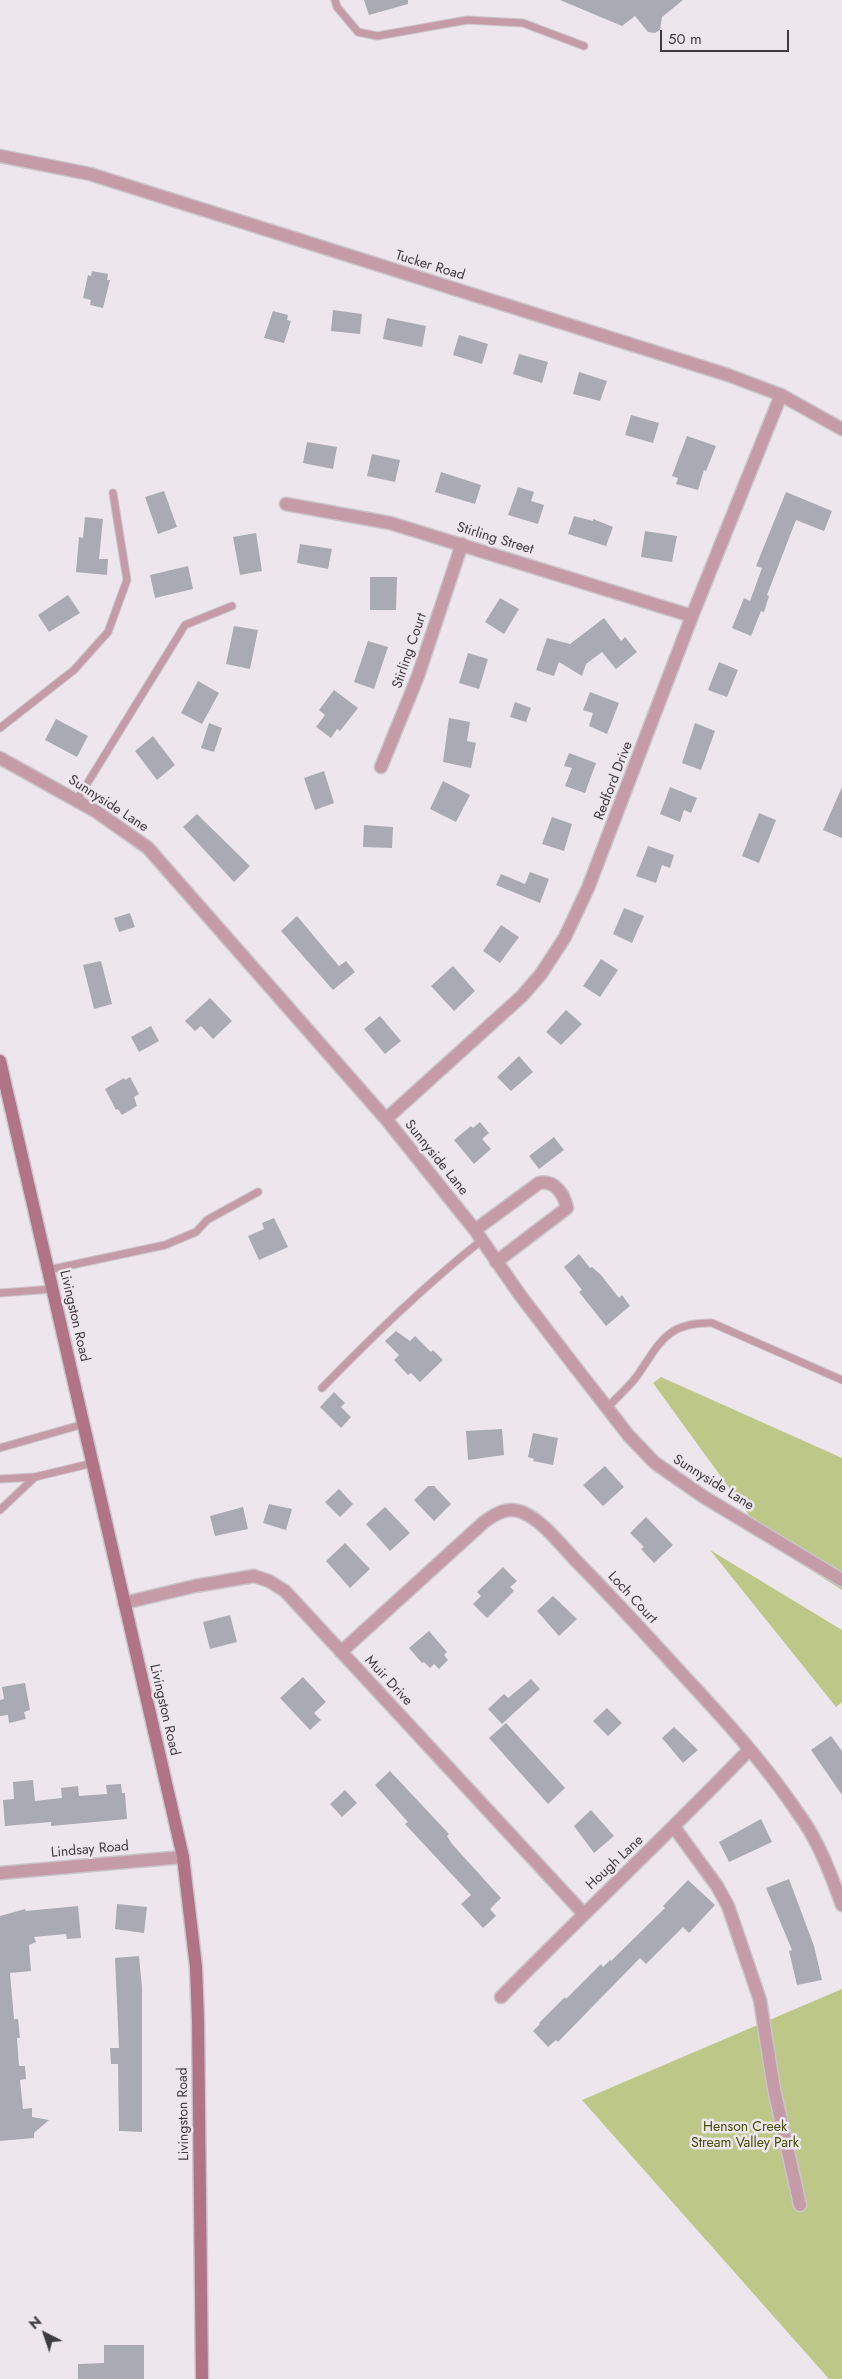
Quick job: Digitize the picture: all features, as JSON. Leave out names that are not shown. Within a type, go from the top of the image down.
[{"type":"main road","name":"Livingston Road","points":[[0,1061],[183,1857],[196,1966],[198,2020],[202,2379]]},
{"type":"street","name":"Tucker Road","points":[[0,156],[90,174],[610,338],[781,395],[842,429]]},
{"type":"street","name":"Redford Drive","points":[[386,1119],[522,996],[541,974],[565,936],[602,852],[692,616],[781,395]]},
{"type":"street","name":"Stirling Street","points":[[286,504],[376,519],[692,616]]},
{"type":"street","name":"Stirling Court","points":[[381,767],[418,676],[462,544]]},
{"type":"street","name":"Sunnyside Lane","points":[[0,758],[115,823],[148,848],[386,1119],[478,1235],[525,1302],[645,1453],[675,1478],[842,1580]]},
{"type":"street","points":[[478,1235],[539,1182],[545,1181],[554,1185],[565,1198],[567,1208],[496,1262]]},
{"type":"street","name":"Loch Court","points":[[341,1652],[484,1522],[499,1512],[514,1510],[531,1517],[596,1581],[720,1715],[749,1750],[801,1817],[822,1856],[842,1905]]},
{"type":"street","name":"Muir Drive","points":[[124,1603],[195,1586],[254,1576],[269,1581],[285,1591],[583,1913]]},
{"type":"street","name":"Hough Lane","points":[[501,1997],[583,1913],[674,1827],[749,1750]]},
{"type":"street","points":[[674,1827],[717,1886],[728,1906],[760,2000],[774,2089],[800,2205]]},
{"type":"street","name":"Lindsay Road","points":[[0,1873],[183,1857]]},
{"type":"lane","points":[[335,0],[337,7],[358,32],[377,36],[468,20],[523,23],[584,46]]},
{"type":"lane","points":[[0,728],[74,670],[108,632],[127,580],[113,492]]},
{"type":"lane","points":[[77,800],[185,625],[232,606]]},
{"type":"lane","points":[[48,1270],[165,1245],[196,1232],[207,1220],[258,1192]]},
{"type":"lane","points":[[322,1388],[398,1311],[478,1235]]},
{"type":"lane","points":[[0,1293],[52,1289]]},
{"type":"lane","points":[[608,1407],[636,1377],[658,1343],[670,1332],[698,1323],[712,1323],[842,1380]]},
{"type":"lane","points":[[0,1448],[84,1424]]},
{"type":"lane","points":[[0,1479],[35,1476],[93,1463]]},
{"type":"lane","points":[[0,1510],[35,1476]]},
{"type":"green space","points":[[661,1377],[842,1458],[842,1590],[770,1544],[653,1383]]},
{"type":"green space","points":[[710,1550],[842,1630],[842,1702],[836,1707]]},
{"type":"green space","name":"Henson Creek Stream Valley Park","points":[[842,1989],[842,2379],[829,2379],[582,2100]]},
{"type":"building","points":[[364,0],[408,0],[408,4],[369,15]]},
{"type":"building","points":[[560,0],[683,0],[662,17],[660,30],[655,33],[648,32],[635,16],[622,26]]},
{"type":"building","points":[[92,271],[108,274],[107,280],[110,280],[103,308],[90,305],[91,300],[83,298],[88,275],[91,276]]},
{"type":"building","points":[[333,310],[362,314],[360,334],[331,331]]},
{"type":"building","points":[[273,311],[288,315],[287,320],[291,321],[284,343],[264,338]]},
{"type":"building","points":[[387,318],[426,326],[422,347],[383,339]]},
{"type":"building","points":[[459,335],[488,344],[482,364],[453,355]]},
{"type":"building","points":[[519,354],[548,362],[542,383],[513,374]]},
{"type":"building","points":[[579,372],[607,381],[600,401],[573,394]]},
{"type":"building","points":[[631,415],[659,423],[653,443],[625,435]]},
{"type":"building","points":[[687,436],[716,446],[706,471],[704,470],[698,490],[676,484],[678,478],[672,476]]},
{"type":"building","points":[[307,442],[337,447],[333,469],[303,463]]},
{"type":"building","points":[[372,454],[400,460],[395,482],[367,476]]},
{"type":"building","points":[[441,472],[481,485],[475,504],[435,492]]},
{"type":"building","points":[[518,487],[534,492],[531,501],[544,505],[538,524],[508,515]]},
{"type":"building","points":[[164,491],[177,527],[158,534],[145,497]]},
{"type":"building","points":[[786,492],[832,511],[824,531],[796,520],[767,595],[769,596],[764,612],[761,611],[751,636],[732,628],[744,598],[750,601],[762,568],[756,566]]},
{"type":"building","points":[[574,516],[593,521],[593,519],[613,527],[606,546],[568,534]]},
{"type":"building","points":[[85,517],[103,519],[99,559],[108,559],[107,575],[76,572],[79,537],[83,538]]},
{"type":"building","points":[[645,531],[677,536],[672,562],[641,557]]},
{"type":"building","points":[[256,533],[262,571],[240,575],[233,537]]},
{"type":"building","points":[[300,544],[332,549],[328,569],[297,563]]},
{"type":"building","points":[[188,566],[193,589],[155,598],[150,575]]},
{"type":"building","points":[[370,577],[397,577],[396,610],[370,610]]},
{"type":"building","points":[[68,595],[80,613],[49,632],[38,615]]},
{"type":"building","points":[[500,598],[519,609],[504,634],[485,622]]},
{"type":"building","points":[[604,618],[621,641],[625,637],[637,652],[616,669],[602,652],[586,664],[582,676],[559,662],[554,676],[536,670],[547,638],[570,644]]},
{"type":"building","points":[[234,626],[258,630],[250,669],[226,664]]},
{"type":"building","points":[[368,641],[388,647],[374,689],[354,682]]},
{"type":"building","points":[[468,653],[488,659],[479,689],[459,683]]},
{"type":"building","points":[[719,662],[738,670],[727,697],[708,690]]},
{"type":"building","points":[[198,681],[219,693],[202,724],[181,713]]},
{"type":"building","points":[[334,690],[358,708],[340,731],[337,729],[331,738],[316,727],[325,715],[319,710]]},
{"type":"building","points":[[590,692],[619,703],[607,734],[589,726],[593,713],[583,710]]},
{"type":"building","points":[[515,702],[531,708],[526,722],[510,717]]},
{"type":"building","points":[[449,718],[470,722],[467,741],[476,743],[471,768],[443,762]]},
{"type":"building","points":[[56,719],[88,736],[77,757],[45,740]]},
{"type":"building","points":[[209,723],[222,728],[214,752],[201,748]]},
{"type":"building","points":[[695,723],[715,731],[701,770],[682,763]]},
{"type":"building","points":[[153,736],[175,765],[157,780],[135,751]]},
{"type":"building","points":[[569,753],[596,763],[585,793],[565,786],[572,768],[564,766]]},
{"type":"building","points":[[324,771],[334,803],[315,810],[304,778]]},
{"type":"building","points":[[443,781],[470,795],[456,822],[430,809]]},
{"type":"building","points":[[670,787],[697,798],[691,813],[684,810],[680,822],[660,814]]},
{"type":"building","points":[[842,787],[842,838],[823,830]]},
{"type":"building","points":[[759,813],[776,820],[759,863],[742,856]]},
{"type":"building","points":[[197,814],[250,866],[234,882],[183,827]]},
{"type":"building","points":[[552,817],[572,824],[564,851],[542,844]]},
{"type":"building","points":[[364,825],[393,827],[392,848],[363,847]]},
{"type":"building","points":[[648,846],[674,855],[670,868],[662,865],[656,883],[636,876]]},
{"type":"building","points":[[530,872],[549,879],[540,903],[496,885],[501,874],[525,884]]},
{"type":"building","points":[[624,908],[644,916],[632,943],[613,934]]},
{"type":"building","points":[[130,913],[135,927],[119,932],[114,918]]},
{"type":"building","points":[[297,916],[339,966],[346,961],[355,972],[333,990],[281,931]]},
{"type":"building","points":[[501,925],[519,937],[500,963],[483,951]]},
{"type":"building","points":[[601,959],[618,970],[600,997],[583,986]]},
{"type":"building","points":[[101,961],[112,1004],[94,1009],[83,965]]},
{"type":"building","points":[[453,966],[475,991],[454,1011],[431,986]]},
{"type":"building","points":[[210,998],[232,1021],[213,1039],[201,1026],[195,1031],[185,1021]]},
{"type":"building","points":[[566,1010],[582,1024],[561,1045],[546,1032]]},
{"type":"building","points":[[380,1016],[401,1041],[385,1054],[364,1029]]},
{"type":"building","points":[[151,1026],[159,1041],[139,1052],[131,1037]]},
{"type":"building","points":[[519,1056],[533,1072],[511,1091],[497,1077]]},
{"type":"building","points":[[130,1077],[139,1094],[134,1097],[137,1106],[122,1115],[118,1109],[116,1110],[105,1089],[124,1078],[125,1080]]},
{"type":"building","points":[[480,1122],[489,1133],[482,1139],[491,1149],[474,1164],[454,1140],[471,1126],[473,1128]]},
{"type":"building","points":[[554,1137],[564,1150],[539,1169],[529,1156]]},
{"type":"building","points":[[274,1218],[288,1247],[259,1260],[248,1236],[264,1229],[262,1223]]},
{"type":"building","points":[[579,1254],[590,1268],[592,1267],[601,1275],[619,1298],[622,1295],[630,1306],[606,1326],[579,1292],[582,1290],[564,1267]]},
{"type":"building","points":[[396,1331],[410,1341],[415,1336],[431,1352],[433,1350],[443,1360],[420,1382],[411,1373],[408,1375],[394,1360],[399,1355],[385,1341]]},
{"type":"building","points":[[334,1392],[345,1403],[341,1407],[351,1417],[341,1428],[320,1407]]},
{"type":"building","points":[[502,1429],[504,1455],[468,1460],[466,1431]]},
{"type":"building","points":[[533,1433],[558,1438],[553,1465],[533,1461],[534,1459],[528,1457]]},
{"type":"building","points":[[605,1466],[624,1487],[603,1506],[583,1485]]},
{"type":"building","points":[[428,1486],[434,1486],[451,1504],[434,1521],[414,1500]]},
{"type":"building","points":[[339,1489],[353,1504],[340,1517],[325,1502]]},
{"type":"building","points":[[269,1504],[292,1509],[286,1530],[263,1523]]},
{"type":"building","points":[[243,1507],[248,1529],[215,1536],[210,1516]]},
{"type":"building","points":[[385,1507],[410,1533],[390,1551],[366,1524]]},
{"type":"building","points":[[646,1517],[673,1545],[654,1563],[641,1549],[644,1547],[630,1533]]},
{"type":"building","points":[[345,1543],[370,1569],[350,1588],[326,1561]]},
{"type":"building","points":[[503,1567],[517,1581],[510,1587],[514,1591],[487,1618],[473,1604],[481,1596],[477,1592]]},
{"type":"building","points":[[553,1596],[577,1619],[559,1636],[537,1611]]},
{"type":"building","points":[[230,1615],[237,1642],[210,1649],[203,1622]]},
{"type":"building","points":[[429,1631],[447,1652],[444,1655],[448,1660],[439,1669],[434,1664],[430,1668],[424,1662],[422,1663],[409,1648]]},
{"type":"building","points":[[303,1677],[326,1702],[314,1713],[321,1720],[310,1730],[280,1698]]},
{"type":"building","points":[[531,1679],[540,1689],[502,1724],[488,1709],[504,1694],[508,1698]]},
{"type":"building","points":[[25,1683],[30,1710],[24,1712],[26,1719],[9,1723],[8,1715],[0,1716],[0,1700],[4,1699],[2,1687]]},
{"type":"building","points":[[607,1708],[622,1723],[608,1736],[593,1721]]},
{"type":"building","points":[[506,1723],[565,1788],[548,1804],[489,1738]]},
{"type":"building","points":[[674,1727],[698,1750],[683,1763],[662,1738]]},
{"type":"building","points":[[831,1736],[842,1751],[842,1795],[811,1750]]},
{"type":"building","points":[[390,1771],[449,1834],[447,1836],[452,1844],[501,1898],[490,1909],[496,1916],[483,1928],[461,1904],[471,1895],[405,1824],[408,1822],[375,1785]]},
{"type":"building","points":[[33,1780],[35,1801],[62,1798],[61,1788],[78,1786],[79,1796],[107,1794],[106,1785],[121,1784],[122,1793],[125,1793],[127,1819],[51,1826],[51,1822],[5,1826],[3,1800],[14,1799],[13,1782]]},
{"type":"building","points":[[345,1790],[357,1803],[342,1817],[330,1804]]},
{"type":"building","points":[[591,1810],[614,1836],[594,1853],[574,1826]]},
{"type":"building","points":[[761,1819],[772,1842],[729,1862],[719,1842]]},
{"type":"building","points":[[789,1879],[814,1946],[822,1980],[797,1985],[789,1951],[792,1950],[766,1888]]},
{"type":"building","points":[[688,1880],[715,1905],[689,1933],[683,1927],[646,1964],[640,1958],[558,2042],[556,2040],[548,2047],[533,2031],[539,2023],[601,1964],[603,1967],[611,1961],[665,1908],[663,1906]]},
{"type":"building","points":[[117,1904],[147,1907],[144,1933],[115,1929]]},
{"type":"building","points":[[78,1906],[81,1938],[67,1939],[66,1934],[34,1937],[36,1942],[29,1945],[31,1971],[10,1973],[14,2019],[18,2019],[20,2038],[17,2038],[19,2066],[25,2066],[26,2079],[20,2080],[23,2109],[32,2108],[32,2117],[49,2120],[34,2133],[34,2138],[0,2141],[0,1916],[25,1909],[26,1911]]},
{"type":"building","points":[[139,1956],[142,1987],[142,2132],[119,2131],[118,2064],[111,2064],[110,2048],[119,2048],[115,1958]]},
{"type":"building","points":[[104,2345],[144,2345],[144,2379],[78,2379],[78,2364],[104,2363]]}]
